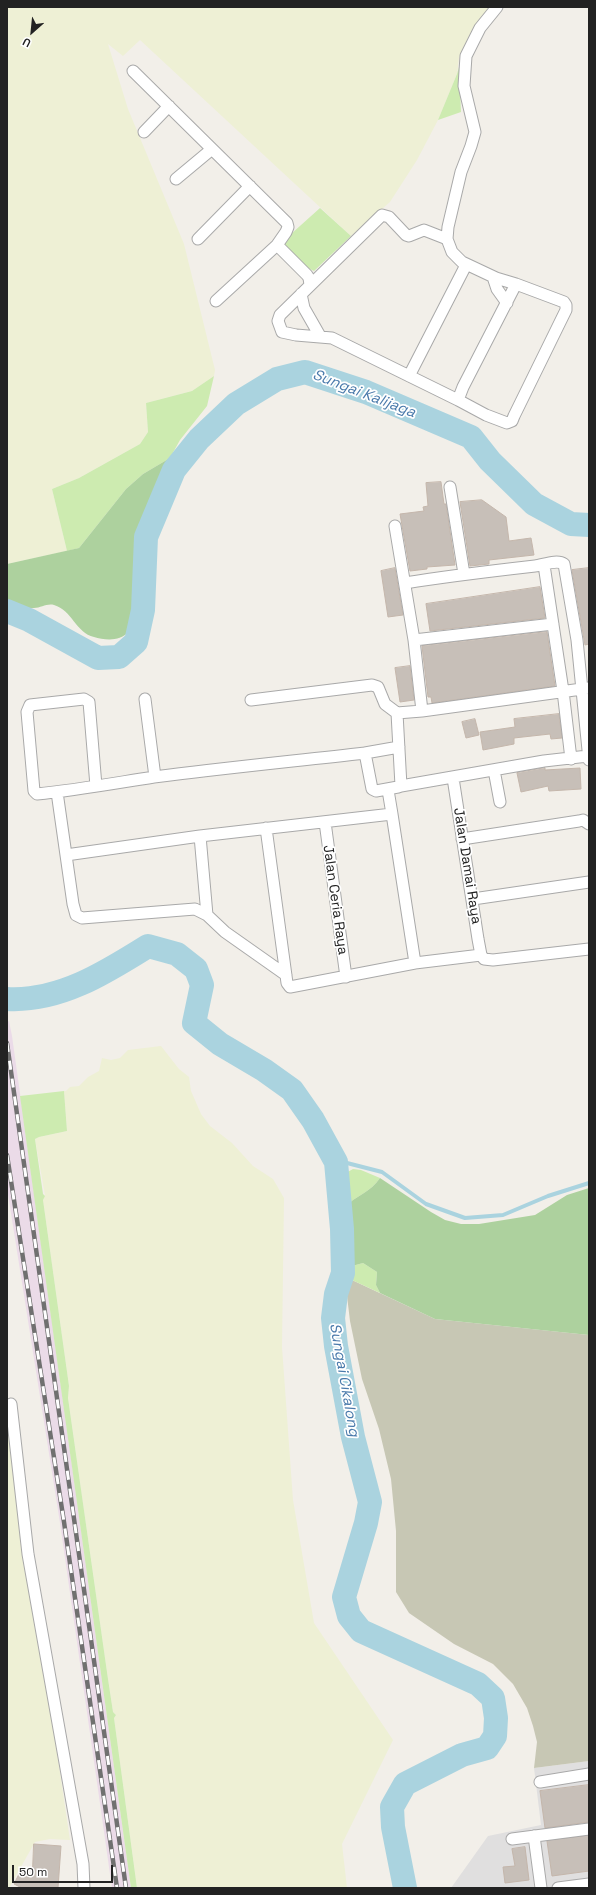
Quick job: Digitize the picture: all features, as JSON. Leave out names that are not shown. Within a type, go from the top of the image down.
[{"type":"street","points":[[447,238],[424,230],[409,236],[406,235],[388,217],[382,215],[280,316],[279,326],[282,332],[288,334],[332,338],[486,415],[507,423],[512,421],[562,318],[566,305],[564,302],[493,277],[466,265],[452,252],[447,238],[448,227],[461,172],[475,132],[464,86],[466,56],[480,28],[497,7]]},
{"type":"street","points":[[133,71],[287,223],[288,227],[286,232],[277,245],[216,301]]},
{"type":"street","points":[[144,132],[169,106]]},
{"type":"street","points":[[176,179],[212,149]]},
{"type":"street","points":[[198,239],[250,186]]},
{"type":"street","points":[[277,245],[309,278],[310,285]]},
{"type":"street","points":[[409,376],[466,265]]},
{"type":"street","points":[[493,277],[496,289],[507,303]]},
{"type":"street","points":[[458,400],[463,387],[516,284]]},
{"type":"street","points":[[301,294],[304,308],[320,336]]},
{"type":"street","points":[[450,487],[464,574]]},
{"type":"street","points":[[395,526],[414,640],[422,711]]},
{"type":"street","points":[[365,753],[372,789],[376,791],[544,761],[589,758],[585,688],[564,564],[557,562],[405,583]]},
{"type":"street","points":[[544,565],[563,690],[571,758]]},
{"type":"street","points":[[414,640],[553,624]]},
{"type":"street","points":[[251,700],[376,686],[380,690],[385,704],[396,712],[422,711],[585,688]]},
{"type":"street","points":[[96,786],[89,702],[84,699],[32,704],[28,708],[27,712],[34,791],[37,794],[57,792],[155,777],[365,753],[399,747]]},
{"type":"street","points":[[145,699],[155,777]]},
{"type":"street","points":[[396,712],[401,786]]},
{"type":"street","points":[[494,770],[500,802]]},
{"type":"street","name":"Jalan Damai Raya","points":[[453,778],[481,955]]},
{"type":"street","points":[[388,790],[415,963]]},
{"type":"street","points":[[57,792],[74,913],[78,917],[190,908],[206,915],[225,932],[286,975]]},
{"type":"street","points":[[66,855],[200,836],[392,814]]},
{"type":"street","points":[[462,839],[583,820],[589,824]]},
{"type":"street","name":"Jalan Ceria Raya","points":[[325,822],[346,977]]},
{"type":"street","points":[[266,828],[287,983],[290,987],[415,963],[481,955],[487,960],[493,960],[589,949]]},
{"type":"street","points":[[200,836],[206,915]]},
{"type":"street","points":[[473,899],[589,882]]},
{"type":"street","points":[[10,1404],[28,1554],[81,1856],[84,1888]]},
{"type":"street","points":[[540,1782],[589,1774]]},
{"type":"street","points":[[512,1839],[589,1829]]},
{"type":"street","points":[[534,1836],[541,1888]]},
{"type":"street","points":[[558,1888],[589,1884]]},
{"type":"shaded area","points":[[7,7],[491,7],[474,30],[459,58],[457,74],[438,120],[417,160],[390,202],[351,236],[140,40],[123,56],[108,44],[128,109],[184,244],[215,370],[214,376],[192,391],[146,403],[148,432],[140,444],[79,478],[52,489],[67,551],[7,564]]},
{"type":"shaded area","points":[[9,1021],[131,1888],[112,1888],[60,1523],[7,1188],[7,1022]]},
{"type":"shaded area","points":[[161,1046],[179,1069],[189,1077],[191,1091],[201,1114],[210,1126],[232,1143],[253,1166],[273,1179],[284,1198],[282,1347],[293,1500],[314,1623],[393,1740],[342,1844],[347,1888],[137,1888],[114,1718],[116,1715],[113,1712],[108,1679],[68,1398],[69,1386],[43,1200],[45,1195],[35,1139],[67,1131],[64,1091],[70,1087],[79,1086],[88,1077],[99,1071],[102,1058],[111,1060],[120,1058],[128,1050]]},
{"type":"shaded area","points":[[352,1280],[435,1319],[589,1335],[589,1761],[534,1768],[537,1742],[533,1726],[527,1708],[513,1684],[493,1664],[454,1644],[409,1613],[396,1592],[396,1531],[391,1479],[379,1429],[362,1379],[350,1321],[347,1296]]},
{"type":"shaded area","points":[[7,1416],[70,1840],[50,1839],[35,1842],[9,1888],[7,1888]]},
{"type":"shaded area","points":[[589,1761],[589,1888],[451,1888],[488,1836],[541,1825],[534,1768]]},
{"type":"green space","points":[[459,67],[461,112],[438,120],[457,74]]},
{"type":"green space","points":[[320,208],[351,236],[314,271],[308,268],[281,243]]},
{"type":"green space","points":[[214,376],[207,406],[180,440],[170,458],[143,474],[126,489],[79,548],[67,551],[52,489],[79,478],[140,444],[148,432],[146,403],[192,391]]},
{"type":"green space","points":[[170,458],[155,489],[145,520],[137,568],[136,615],[132,627],[125,635],[116,639],[107,639],[88,635],[70,616],[54,605],[30,608],[7,604],[7,564],[79,548],[126,489],[143,474]]},
{"type":"green space","points":[[64,1091],[67,1131],[35,1139],[43,1194],[45,1196],[43,1200],[69,1386],[68,1398],[108,1679],[113,1712],[116,1715],[114,1718],[137,1888],[131,1888],[20,1096]]},
{"type":"green space","points":[[353,1169],[361,1170],[380,1178],[372,1187],[345,1207],[344,1174]]},
{"type":"green space","points":[[380,1178],[445,1220],[461,1224],[479,1224],[535,1215],[567,1195],[589,1188],[589,1335],[435,1319],[380,1293],[376,1285],[377,1272],[363,1263],[352,1266],[351,1244],[345,1207],[372,1187]]},
{"type":"green space","points":[[363,1263],[377,1272],[376,1285],[380,1293],[352,1280],[352,1266]]},
{"type":"building","points":[[441,482],[444,504],[446,504],[455,565],[427,567],[427,569],[410,571],[400,514],[424,511],[423,507],[428,506],[426,483]]},
{"type":"building","points":[[482,500],[506,517],[509,541],[531,538],[534,555],[489,560],[489,564],[470,566],[460,502]]},
{"type":"building","points":[[395,568],[403,615],[388,617],[381,571]]},
{"type":"building","points":[[589,568],[589,644],[585,645],[572,570]]},
{"type":"building","points":[[540,587],[545,618],[430,631],[426,604]]},
{"type":"building","points":[[547,632],[555,686],[432,703],[431,697],[428,697],[422,646]]},
{"type":"building","points":[[410,666],[414,700],[400,702],[395,668]]},
{"type":"building","points":[[559,714],[562,738],[551,739],[550,734],[514,738],[514,744],[483,750],[480,732],[515,727],[514,719]]},
{"type":"building","points":[[475,719],[479,735],[466,738],[462,722]]},
{"type":"building","points":[[545,768],[545,770],[580,768],[581,789],[549,791],[548,786],[521,792],[517,773]]},
{"type":"building","points":[[589,1785],[589,1822],[545,1828],[540,1791]]},
{"type":"building","points":[[589,1836],[589,1871],[552,1876],[547,1841]]},
{"type":"building","points":[[34,1844],[61,1846],[58,1888],[22,1888],[14,1884],[21,1870],[32,1876]]},
{"type":"building","points":[[525,1847],[529,1880],[505,1883],[503,1867],[515,1866],[512,1849]]},
{"type":"waterway","name":"Sungai Kalijaga","points":[[7,611],[29,620],[98,658],[119,657],[136,642],[143,610],[146,537],[174,470],[199,439],[236,404],[277,379],[305,372],[366,392],[471,437],[490,461],[534,504],[571,524],[589,525]]},
{"type":"waterway","name":"Sungai Cikalong","points":[[7,999],[26,999],[63,991],[81,984],[148,946],[177,954],[196,969],[202,985],[194,1023],[220,1044],[264,1070],[292,1090],[313,1120],[336,1162],[342,1229],[343,1273],[336,1294],[333,1318],[336,1346],[353,1437],[370,1502],[366,1523],[344,1597],[349,1616],[361,1631],[478,1684],[493,1698],[496,1718],[495,1736],[487,1748],[462,1755],[405,1784],[392,1807],[393,1827],[405,1888]]},
{"type":"waterway","points":[[336,1162],[347,1163],[382,1172],[426,1204],[465,1218],[503,1215],[548,1196],[589,1183]]},
{"type":"railway","points":[[7,1043],[126,1888]]},
{"type":"railway","points":[[7,1155],[64,1522],[117,1888]]}]
